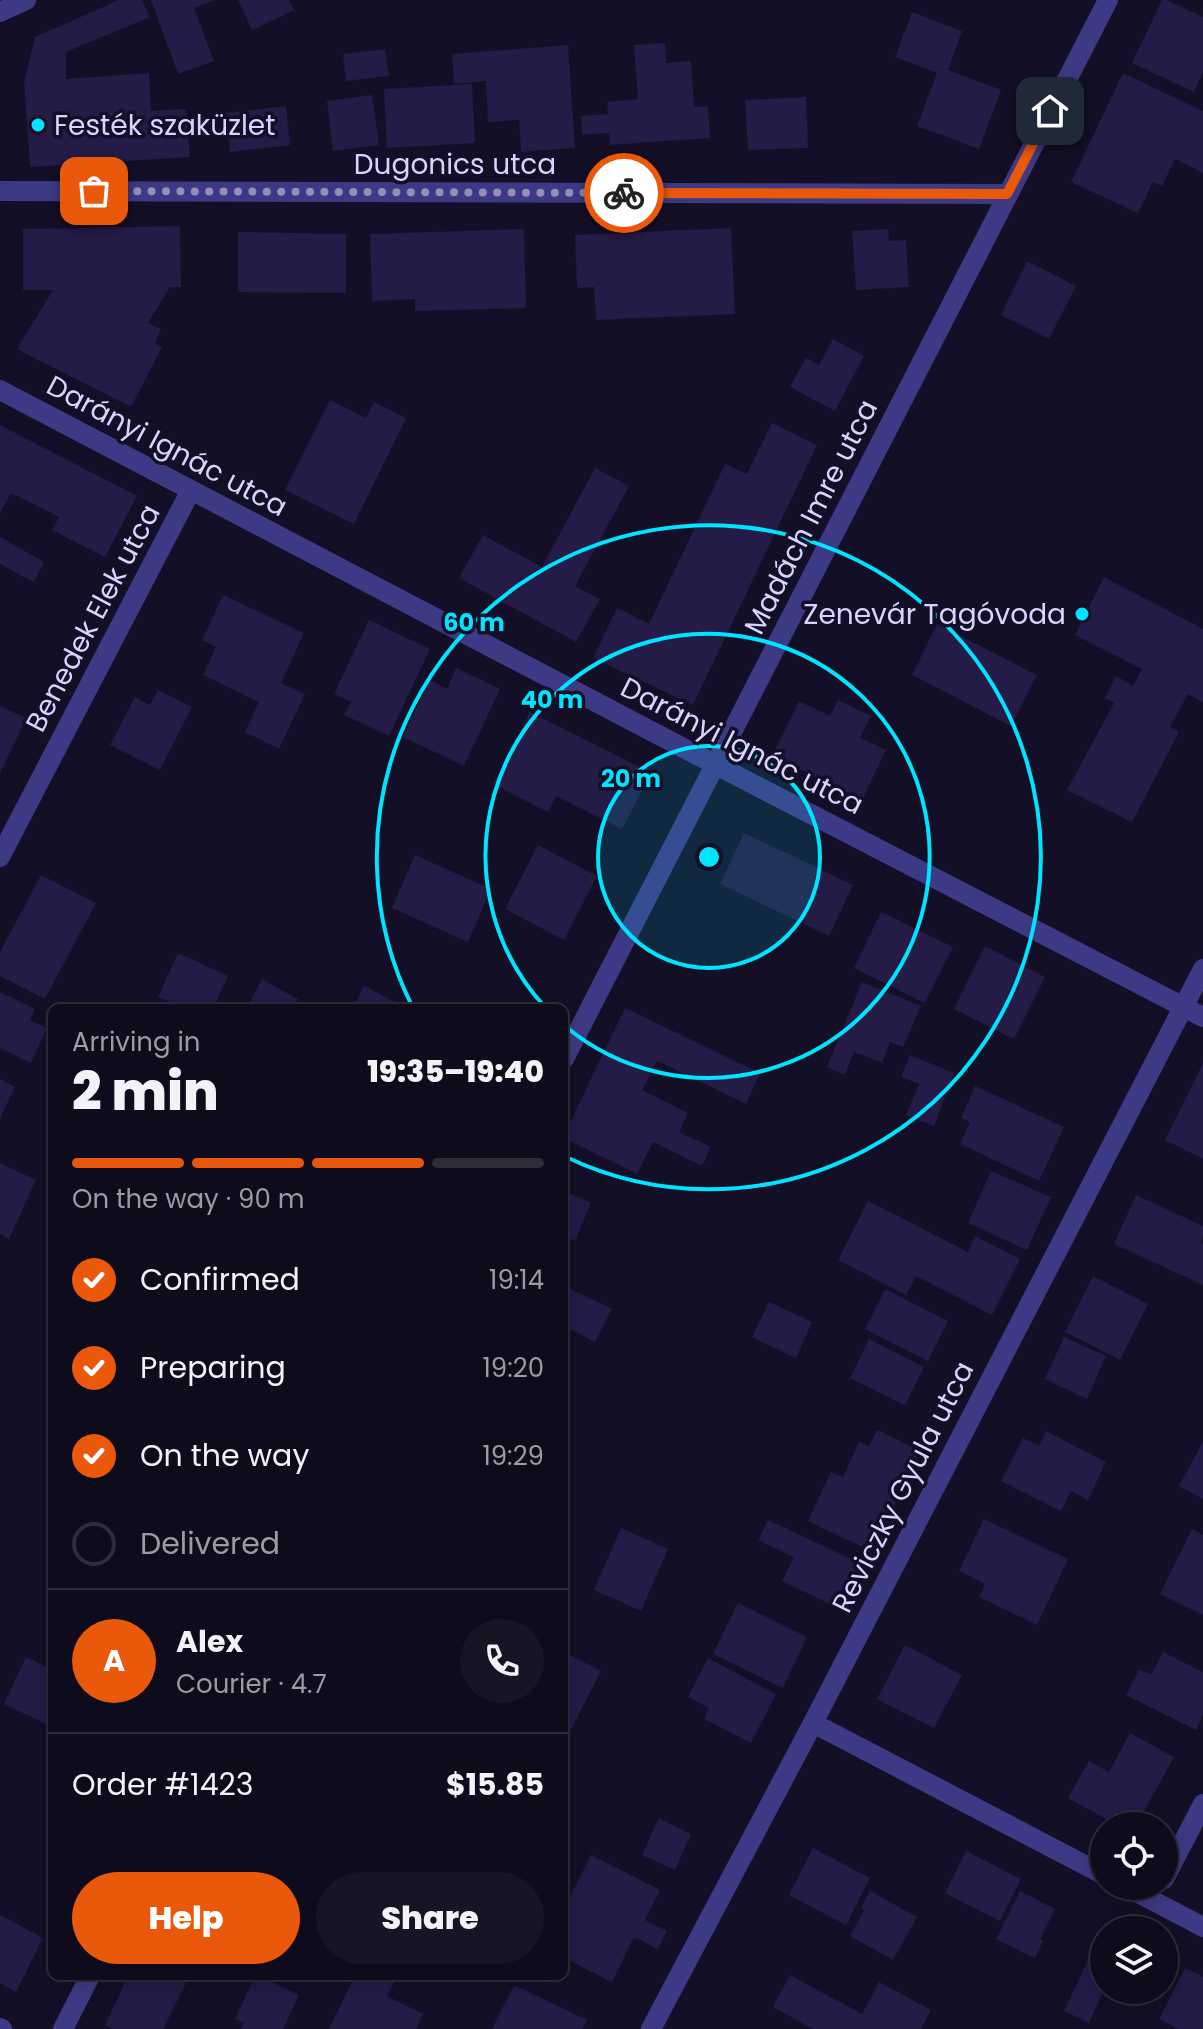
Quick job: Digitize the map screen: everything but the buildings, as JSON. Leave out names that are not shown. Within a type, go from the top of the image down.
[{"type":"street","points":[[0,12],[26,0]]},
{"type":"street","name":"Madách Imre utca","points":[[568,1051],[1108,0]]},
{"type":"street","name":"Dugonics utca","points":[[0,191],[1007,194]]},
{"type":"street","name":"Darányi Ignác utca","points":[[0,390],[1203,1017]]},
{"type":"street","name":"Benedek Elek utca","points":[[0,857],[191,490]]},
{"type":"street","name":"Reviczky Gyula utca","points":[[651,2029],[1203,969]]},
{"type":"street","points":[[813,1723],[1090,1868]]},
{"type":"street","points":[[1178,1852],[1203,1804]]},
{"type":"street","points":[[1166,1900],[1203,1927]]},
{"type":"street","points":[[63,2029],[88,1980]]},
{"type":"way so far","points":[[94,191],[624,193]]},
{"type":"place","name":"Festék szaküzlet","points":[[38,125]]},
{"type":"place","name":"Zenevár Tagóvoda","points":[[1082,614]]},
{"type":"route","points":[[624,193],[1007,194],[1050,111]]}]
